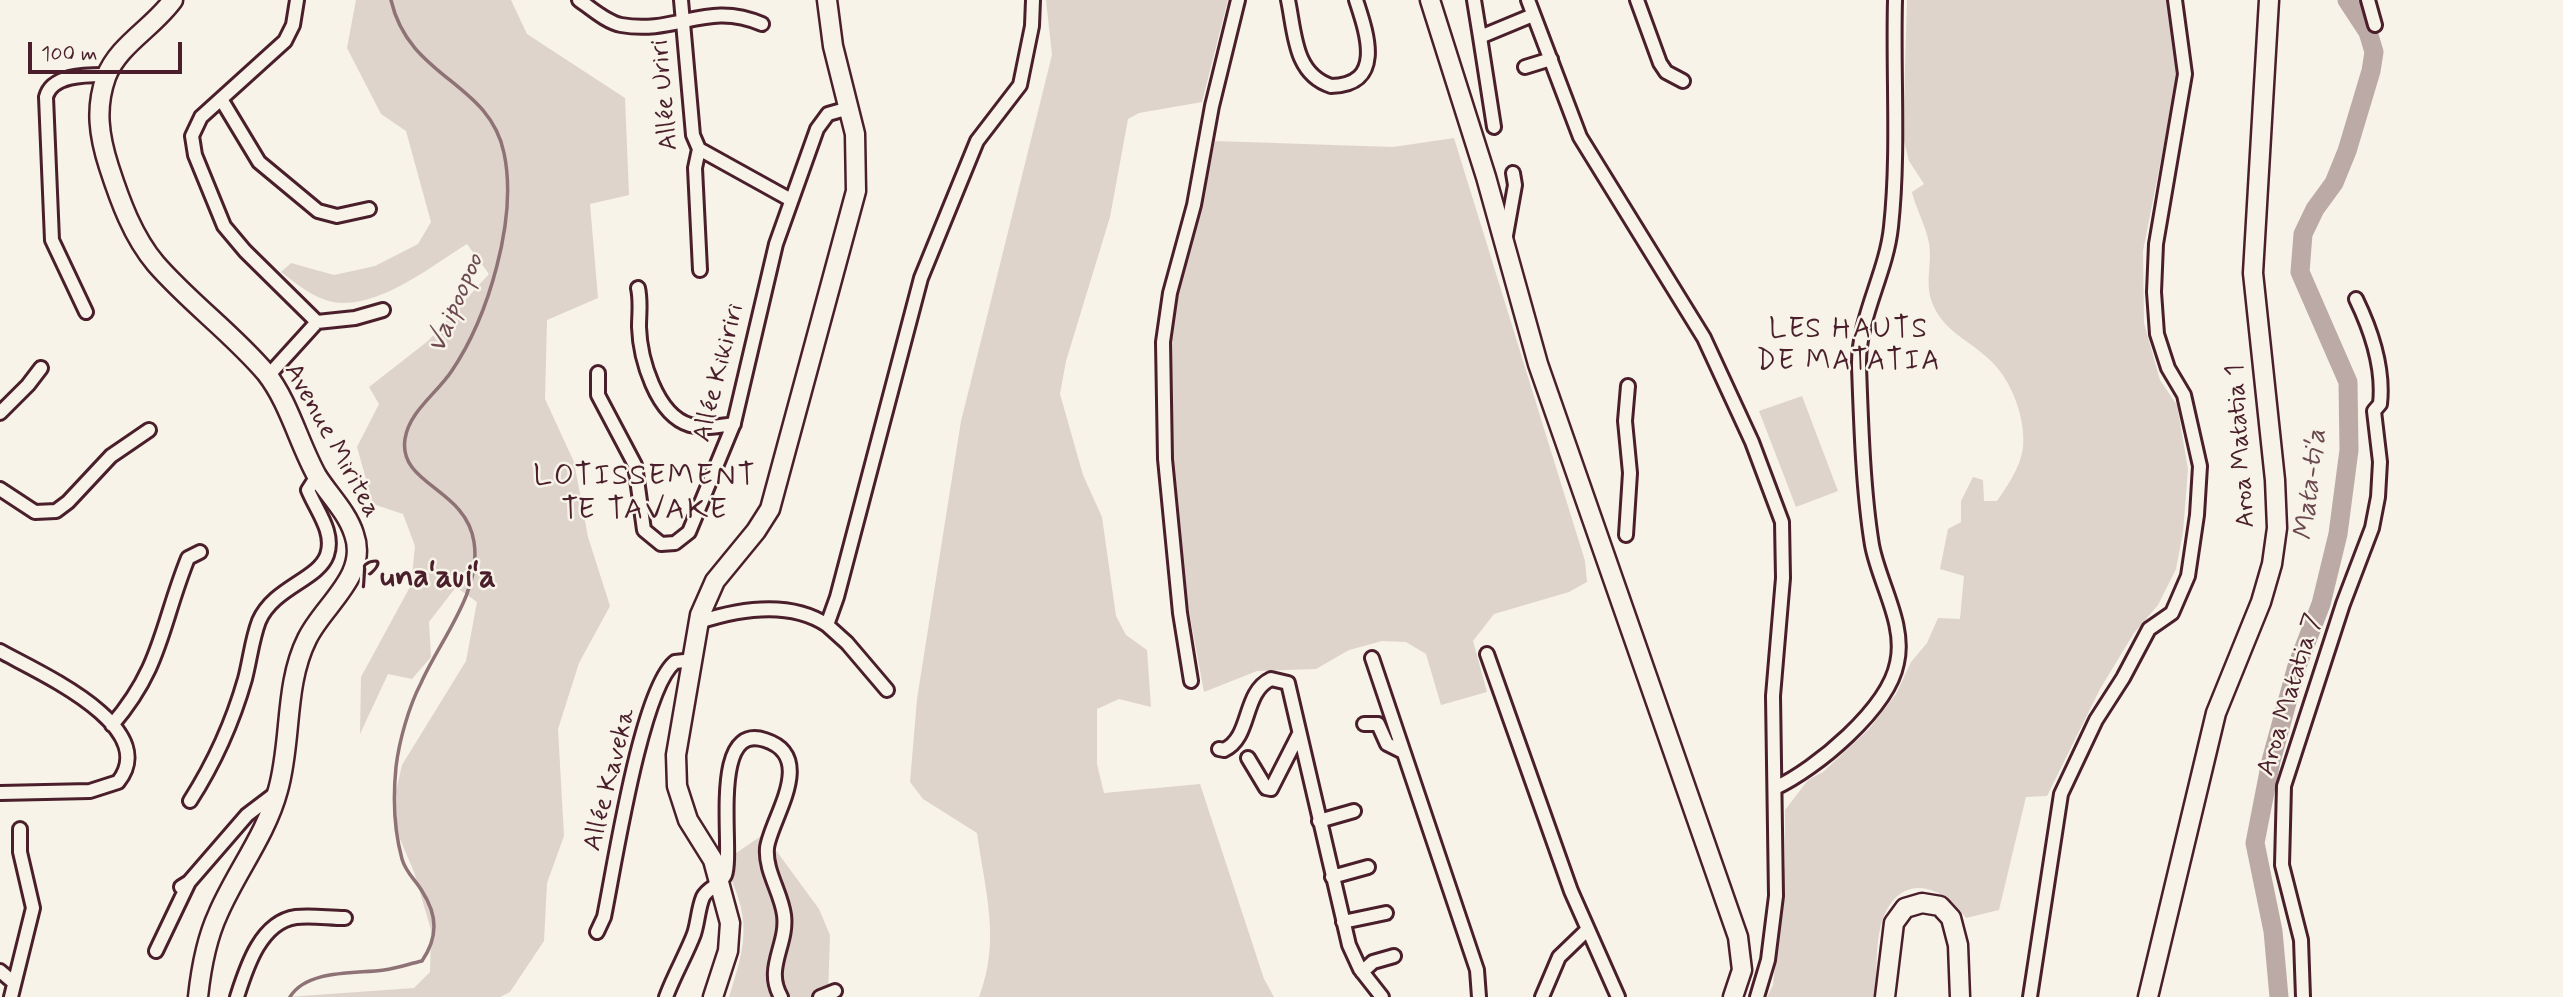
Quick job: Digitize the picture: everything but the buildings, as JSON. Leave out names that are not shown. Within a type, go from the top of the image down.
[{"type":"main road","name":"Avenue Miritea","points":[[173,0],[160,18],[116,59],[107,75],[100,97],[98,124],[113,180],[140,242],[156,264],[268,376],[317,475],[349,522],[355,536],[357,557],[351,576],[311,630],[298,658],[278,790],[268,819],[216,916],[201,970],[198,997]]},
{"type":"main road","points":[[713,997],[728,951],[730,923],[713,860],[688,820],[677,786],[676,755],[699,622],[715,581],[756,531],[770,509],[856,191],[855,134],[833,46],[827,0]]},
{"type":"main road","points":[[1430,0],[1542,375],[1738,937],[1742,970],[1733,997]]},
{"type":"main road","name":"Aroa Matatia 1","points":[[2148,997],[2216,713],[2261,602],[2274,553],[2275,480],[2253,274],[2269,0]]},
{"type":"main road","points":[[1885,997],[1894,923],[1905,908],[1922,903],[1940,906],[1951,918],[1959,956],[1960,997]]},
{"type":"street","points":[[297,0],[293,25],[285,41],[201,117],[192,135],[195,155],[217,212],[244,251],[317,322]]},
{"type":"street","points":[[579,0],[622,25],[651,23],[681,6],[707,4],[734,4],[746,8],[762,24]]},
{"type":"street","points":[[827,625],[837,597],[920,278],[977,141],[1020,85],[1032,26],[1033,0]]},
{"type":"street","points":[[1191,681],[1180,613],[1165,459],[1163,342],[1170,293],[1194,205],[1212,106],[1238,0]]},
{"type":"street","points":[[1289,0],[1303,66],[1316,78],[1331,86],[1357,77],[1368,60],[1367,37],[1356,0]]},
{"type":"street","points":[[1474,0],[1494,127]]},
{"type":"street","points":[[1528,0],[1588,152],[1707,344],[1757,454],[1779,511],[1784,563],[1773,696],[1776,896],[1766,970],[1757,997]]},
{"type":"street","points":[[1637,0],[1660,63],[1666,72],[1683,81]]},
{"type":"street","points":[[1775,788],[1797,776],[1864,720],[1885,692],[1898,657],[1896,626],[1877,566],[1870,531],[1859,362],[1862,331],[1891,227],[1895,0]]},
{"type":"street","points":[[2030,997],[2061,794],[2096,720],[2123,678],[2149,629],[2172,613],[2188,576],[2200,466],[2184,395],[2168,368],[2157,334],[2154,292],[2155,244],[2185,74],[2175,0]]},
{"type":"street","points":[[2368,0],[2375,25]]},
{"type":"street","name":"Allée Uriri","points":[[681,6],[693,135],[699,149],[695,168],[700,270]]},
{"type":"street","points":[[1480,37],[1534,15]]},
{"type":"street","points":[[1525,67],[1550,60]]},
{"type":"street","points":[[86,312],[51,240],[46,97],[52,86],[61,82],[107,75]]},
{"type":"street","points":[[221,99],[259,162],[318,211],[337,216],[369,209]]},
{"type":"street","name":"Allée Kikiriri","points":[[598,373],[598,395],[635,465],[644,530],[660,544],[676,544],[689,532],[734,424],[773,256],[818,126],[828,114],[849,108]]},
{"type":"street","points":[[699,149],[791,200]]},
{"type":"street","points":[[1504,245],[1515,185],[1513,173]]},
{"type":"street","points":[[638,288],[642,349],[667,409],[688,424],[703,427],[734,424]]},
{"type":"street","name":"Aroa Matatia 7","points":[[2303,997],[2301,940],[2281,854],[2284,786],[2343,604],[2372,528],[2378,497],[2380,462],[2374,411],[2380,404],[2380,377],[2369,327],[2356,299]]},
{"type":"street","points":[[268,376],[317,322],[355,318],[383,310]]},
{"type":"street","points":[[0,413],[41,368]]},
{"type":"street","points":[[1626,536],[1630,474],[1625,421],[1628,386]]},
{"type":"street","points":[[0,489],[35,512],[56,511],[68,502],[111,456],[149,430]]},
{"type":"street","points":[[190,802],[209,768],[230,719],[244,682],[260,620],[289,586],[318,569],[328,552],[325,525],[308,490],[317,475]]},
{"type":"street","points":[[112,725],[132,702],[150,671],[188,558],[200,552]]},
{"type":"street","points":[[699,622],[739,611],[761,609],[791,613],[827,625],[847,643],[887,690]]},
{"type":"street","points":[[0,652],[71,689],[112,725],[122,738],[127,753],[126,769],[118,782],[90,791],[0,793]]},
{"type":"street","points":[[1487,654],[1543,817],[1587,930],[1618,997]]},
{"type":"street","points":[[1372,659],[1477,970],[1479,997]]},
{"type":"street","name":"Allée Kaveka","points":[[597,932],[604,917],[633,773],[662,678],[675,662],[694,660]]},
{"type":"street","points":[[1219,749],[1224,750],[1236,741],[1255,690],[1271,679],[1288,683],[1352,955],[1381,997]]},
{"type":"street","points":[[1364,724],[1378,724],[1387,744],[1403,752]]},
{"type":"street","points":[[1248,758],[1266,788],[1271,789],[1300,734]]},
{"type":"street","points":[[666,997],[694,932],[703,898],[720,883],[728,864],[725,824],[733,754],[745,741],[761,738],[778,747],[789,770],[786,800],[767,845],[767,860],[784,914],[784,930],[773,978],[781,997]]},
{"type":"street","points":[[156,951],[185,885],[247,815],[278,790]]},
{"type":"street","points":[[1319,821],[1354,811]]},
{"type":"street","points":[[11,997],[33,908],[20,852],[20,829]]},
{"type":"street","points":[[1332,877],[1368,867]]},
{"type":"street","points":[[1343,922],[1386,913]]},
{"type":"street","points":[[237,997],[255,950],[280,925],[296,917],[345,918]]},
{"type":"street","points":[[1542,997],[1559,957],[1587,930]]},
{"type":"street","points":[[1362,972],[1373,962],[1394,956]]},
{"type":"street","points":[[0,971],[13,982]]},
{"type":"street","points":[[820,997],[835,990]]},
{"type":"shaded area","points":[[356,0],[511,0],[527,34],[625,98],[629,195],[590,204],[598,298],[547,320],[545,399],[574,462],[588,537],[610,606],[579,663],[558,729],[564,836],[547,883],[544,941],[510,992],[500,997],[287,997],[414,988],[430,972],[431,930],[414,872],[397,832],[396,791],[402,765],[466,661],[477,602],[456,587],[429,622],[431,657],[412,679],[388,674],[360,734],[361,677],[411,585],[415,546],[403,514],[373,504],[357,447],[379,404],[369,387],[428,341],[489,274],[467,244],[404,284],[386,293],[350,303],[333,302],[319,297],[281,272],[291,263],[334,275],[375,266],[418,244],[431,222],[406,131],[381,114],[347,48]]},
{"type":"shaded area","points":[[1046,0],[1228,0],[1202,102],[1139,113],[1128,119],[1110,217],[1066,361],[1060,394],[1083,475],[1102,517],[1116,616],[1126,635],[1147,650],[1151,707],[1119,699],[1097,709],[1097,764],[1104,793],[1200,784],[1264,979],[1274,997],[979,997],[986,976],[990,935],[977,833],[923,799],[910,782],[917,699],[961,421],[1052,55]]},
{"type":"shaded area","points":[[1907,0],[2183,0],[2176,83],[2143,251],[2144,323],[2160,380],[2177,405],[2188,469],[2183,532],[2176,569],[2158,605],[2134,633],[2100,689],[2047,796],[2026,797],[1999,910],[1966,918],[1943,896],[1931,890],[1907,890],[1888,908],[1881,925],[1877,952],[1876,997],[1767,997],[1773,985],[1785,865],[1785,810],[1808,780],[1823,772],[1869,729],[1896,694],[1911,662],[1927,643],[1938,618],[1960,619],[1964,576],[1940,569],[1948,529],[1961,522],[1961,501],[1973,477],[1983,480],[1984,501],[1997,501],[2016,469],[2023,448],[2020,413],[1999,369],[1941,319],[1932,302],[1929,285],[1929,243],[1912,192],[1924,184],[1909,161],[1903,137]]},
{"type":"shaded area","points":[[1454,138],[1585,561],[1587,582],[1569,592],[1494,614],[1473,641],[1487,692],[1441,705],[1426,654],[1406,642],[1382,641],[1349,650],[1316,669],[1257,671],[1204,692],[1185,590],[1173,496],[1168,366],[1169,320],[1197,227],[1215,141],[1393,147]]},
{"type":"shaded area","points":[[1802,396],[1838,491],[1796,507],[1759,411]]},
{"type":"shaded area","points":[[764,834],[819,909],[830,935],[828,997],[729,997],[740,959],[744,928],[738,898],[723,862]]},
{"type":"waterway","name":"Vaipoopoo","points":[[290,997],[298,988],[320,977],[384,970],[422,961],[431,943],[434,926],[431,909],[406,868],[399,848],[395,813],[396,767],[412,702],[466,597],[475,560],[474,542],[468,524],[459,510],[412,467],[406,454],[405,439],[417,412],[445,380],[464,350],[488,296],[497,267],[507,207],[504,153],[496,129],[483,110],[414,47],[400,26],[391,0]]},
{"type":"waterway","name":"Mata-ti'a","points":[[2279,997],[2273,931],[2255,843],[2271,761],[2297,666],[2321,604],[2338,534],[2349,450],[2348,382],[2300,272],[2303,234],[2315,209],[2334,183],[2347,151],[2371,71],[2374,52],[2368,32],[2347,0]]},
{"type":"district","name":"LES HAUTS DE MATATIA","points":[[1849,347]]},
{"type":"district","name":"LOTISSEMENT TE TAVAKE","points":[[645,495]]},
{"type":"district","name":"Punaʻauiʻa","points":[[428,579]]}]
